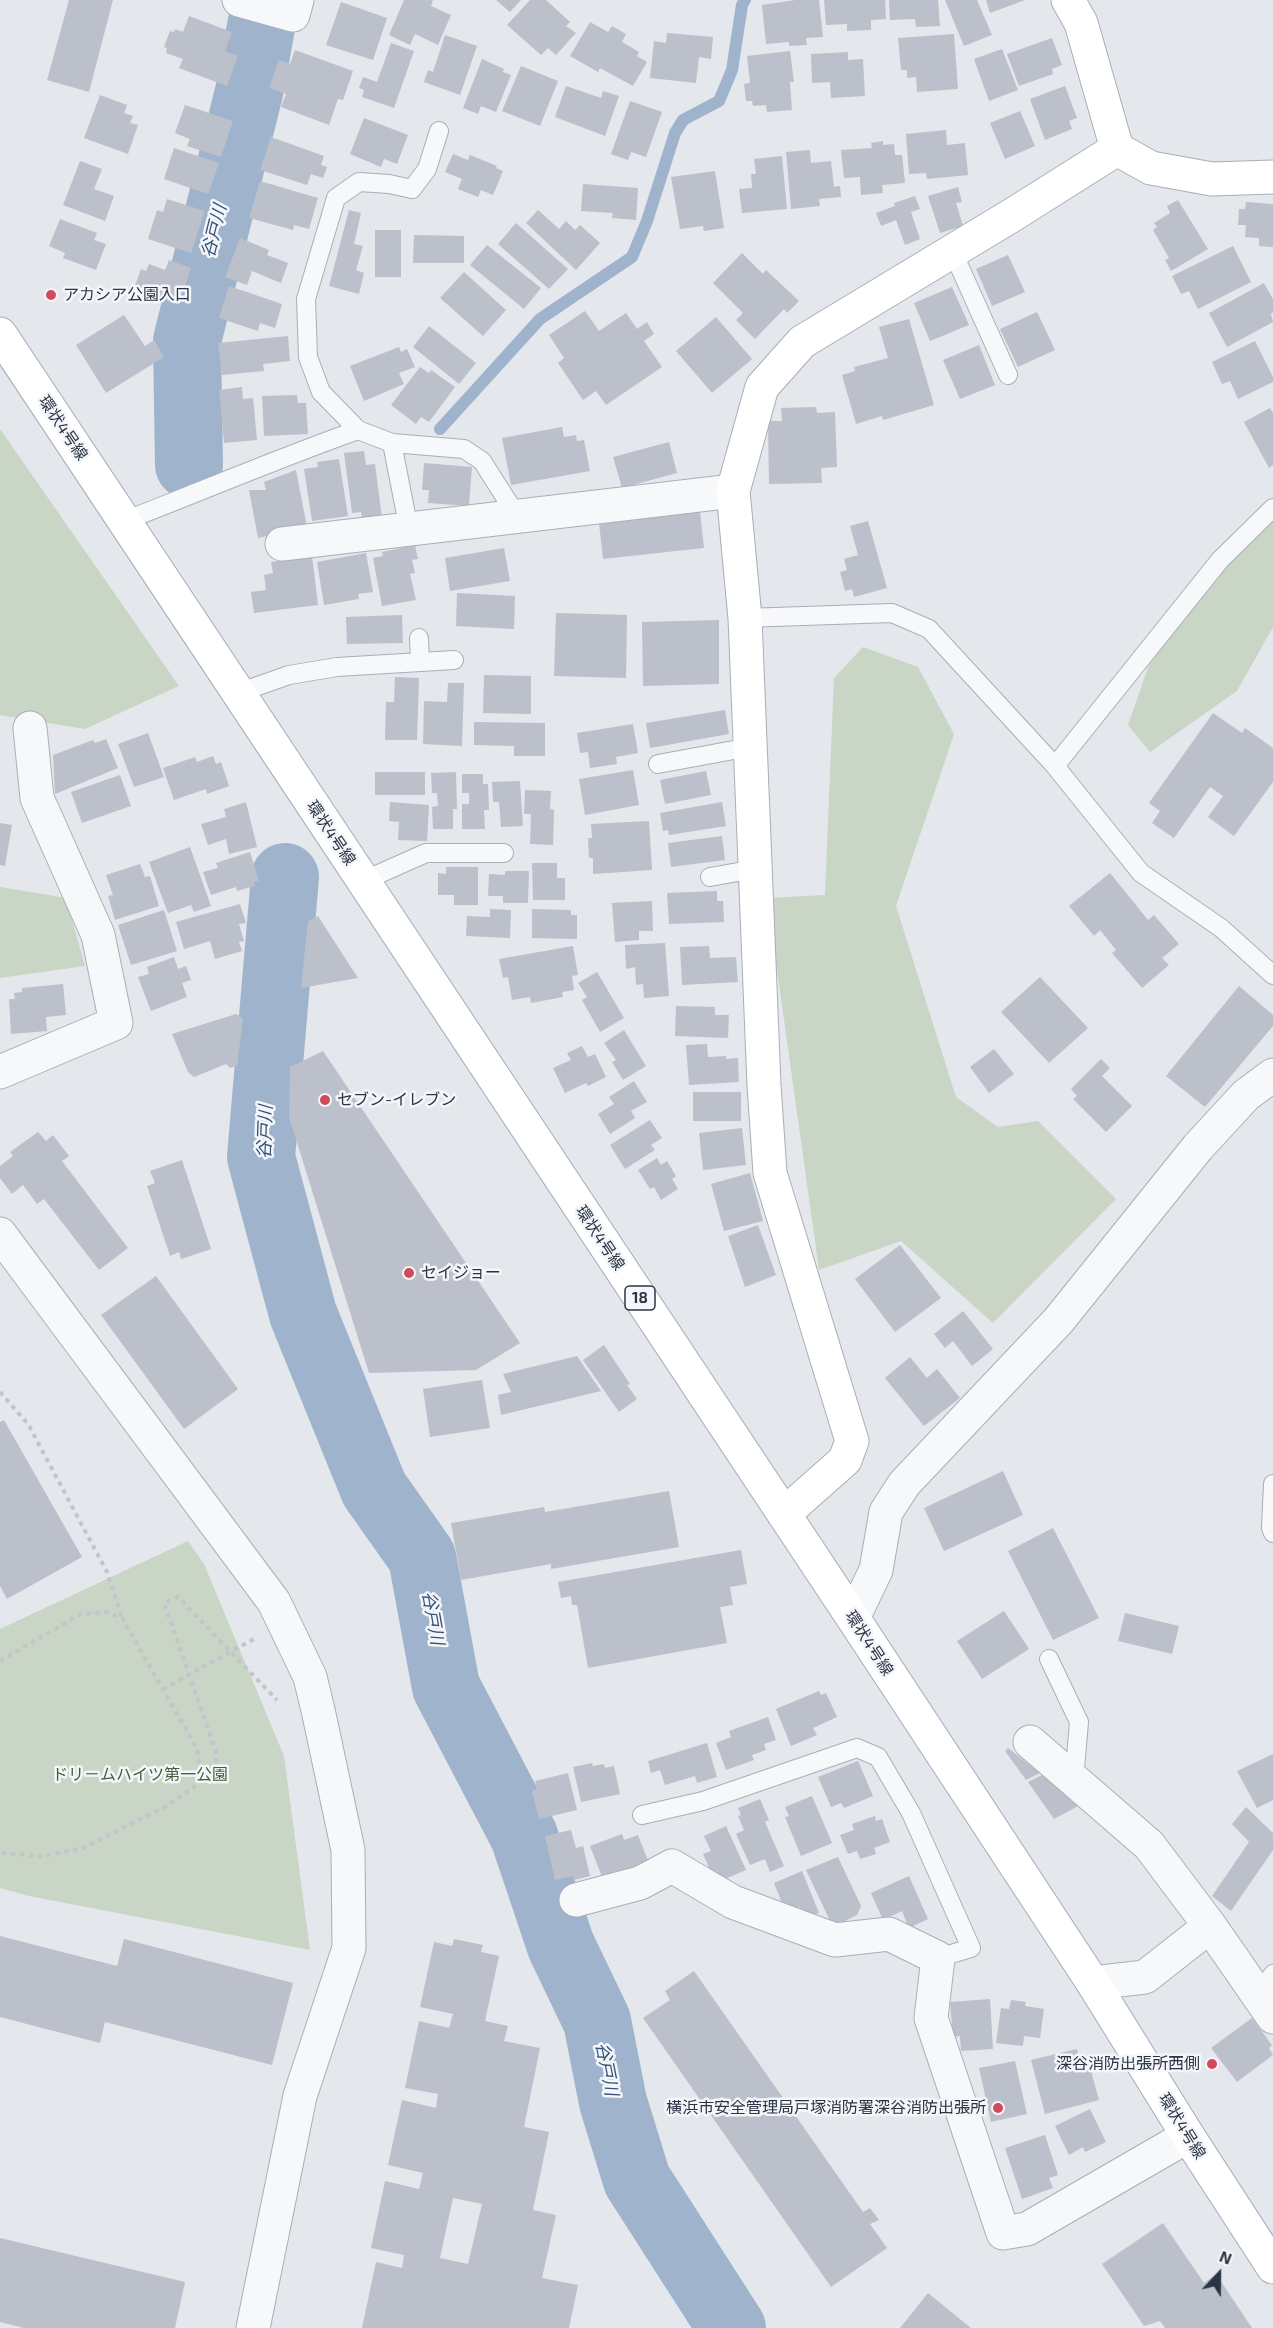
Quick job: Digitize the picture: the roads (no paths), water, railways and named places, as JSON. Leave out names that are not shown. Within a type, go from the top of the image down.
[{"type":"main road","points":[[1068,0],[1081,23],[1117,149],[1151,168],[1212,179],[1273,177]]},
{"type":"main road","points":[[784,1514],[845,1460],[852,1441],[770,1173],[764,1085],[745,618],[733,490],[762,387],[802,342],[1117,149]]},
{"type":"main road","name":"環状4号線","points":[[0,334],[853,1618],[1093,1983],[1273,2267]]},
{"type":"street","points":[[239,0],[295,8]]},
{"type":"street","points":[[282,544],[733,490]]},
{"type":"street","points":[[0,1072],[116,1023],[98,934],[37,798],[30,728]]},
{"type":"street","points":[[853,1618],[876,1570],[886,1512],[904,1484],[1059,1320],[1198,1147],[1246,1095],[1273,1075]]},
{"type":"street","points":[[0,1234],[274,1602],[310,1677],[318,1710],[348,1850],[349,1948],[300,2096],[253,2328]]},
{"type":"street","points":[[1030,1742],[1149,1845],[1209,1926],[1268,1995]]},
{"type":"street","points":[[576,1900],[640,1883],[672,1866],[733,1902],[835,1940],[889,1934],[938,1958],[931,2018],[1003,2233],[1027,2229],[1188,2136]]},
{"type":"street","points":[[1093,1983],[1145,1977],[1209,1926]]},
{"type":"lane","points":[[440,131],[427,169],[412,189],[389,184],[359,182],[336,198],[306,299],[308,357],[321,392],[358,430],[392,443],[464,449],[482,461],[517,516]]},
{"type":"lane","points":[[952,250],[1008,375]]},
{"type":"lane","points":[[124,521],[281,457],[358,430]]},
{"type":"lane","points":[[392,443],[409,530]]},
{"type":"lane","points":[[1054,766],[1220,560],[1273,508]]},
{"type":"lane","points":[[745,618],[892,613],[929,629],[1054,766],[1141,873],[1221,928],[1273,975]]},
{"type":"lane","points":[[419,638],[420,662]]},
{"type":"lane","points":[[238,693],[298,674],[337,667],[454,660]]},
{"type":"lane","points":[[658,764],[750,747]]},
{"type":"lane","points":[[363,881],[426,853],[504,853]]},
{"type":"lane","points":[[710,877],[755,869]]},
{"type":"lane","points":[[1273,1484],[1271,1528],[1273,1533]]},
{"type":"lane","points":[[1049,1659],[1079,1722],[1074,1780]]},
{"type":"lane","points":[[642,1815],[703,1801],[857,1748],[878,1756],[911,1813],[971,1948],[938,1958]]},
{"type":"waterway","name":"谷戸川","points":[[189,465],[187,341],[249,92],[266,0]]},
{"type":"waterway","points":[[440,429],[540,319],[632,257],[647,221],[675,133],[683,120],[719,101],[732,70],[742,5],[745,0]]},
{"type":"waterway","name":"谷戸川","points":[[285,877],[261,1157],[303,1314],[374,1489],[422,1557],[446,1687],[524,1836],[561,1946],[597,2021],[613,2102],[637,2180],[732,2328]]},
{"type":"place","name":"アカシア公園入口","points":[[51,295]]},
{"type":"place","name":"セブン-イレブン","points":[[325,1100]]},
{"type":"place","name":"セイジョー","points":[[409,1273]]},
{"type":"place","name":"深谷消防出張所西側","points":[[1212,2064]]},
{"type":"place","name":"横浜市安全管理局戸塚消防署深谷消防出張所","points":[[998,2108]]},
{"type":"park label","name":"ドリ－ムハイツ第一公園","points":[[140,1775]]}]
